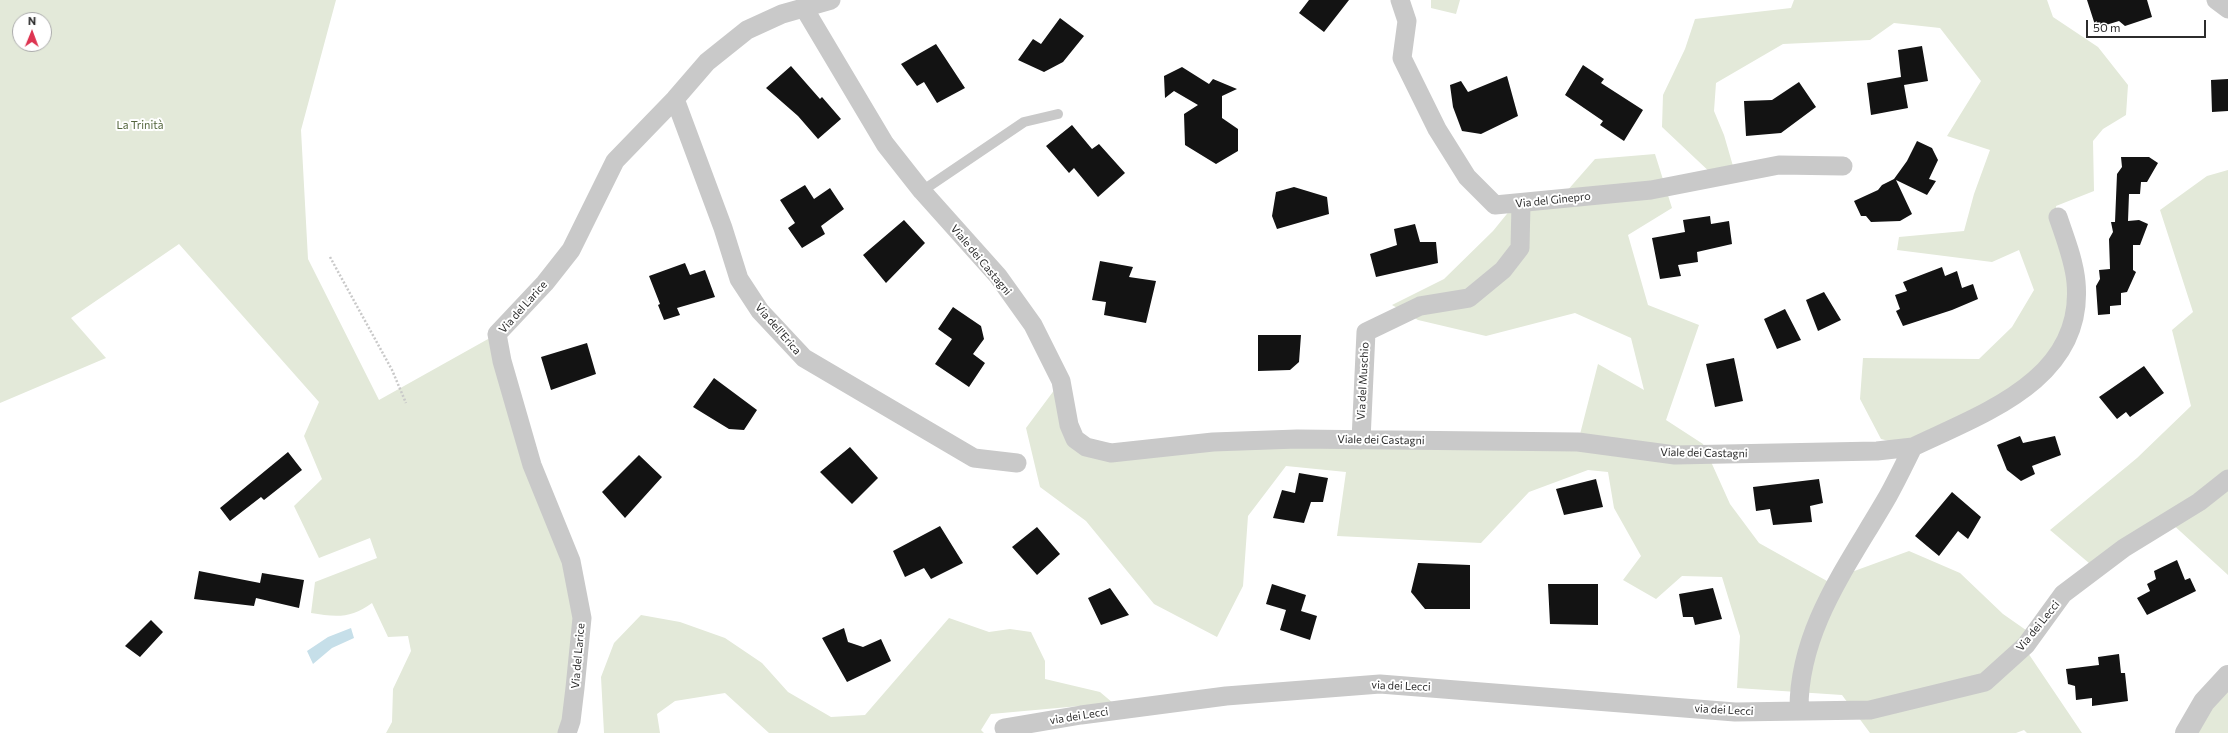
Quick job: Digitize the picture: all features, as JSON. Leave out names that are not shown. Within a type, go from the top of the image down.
[{"type":"street","name":"Via del Larice","points":[[567,733],[571,721],[576,688],[582,618],[571,561],[532,465],[502,361],[497,334],[545,283],[571,250],[615,161],[707,62],[747,30],[782,14],[831,0]]},
{"type":"street","name":"Via del Ginepro","points":[[1400,0],[1407,21],[1402,58],[1436,129],[1467,178],[1495,205],[1521,204],[1651,190],[1779,165],[1843,166]]},
{"type":"street","points":[[2216,0],[2228,9]]},
{"type":"street","name":"Viale dei Castagni","points":[[804,8],[885,144],[922,191],[998,276],[1033,326],[1061,381],[1069,424],[1076,439],[1086,447],[1111,453],[1213,442],[1297,439],[1578,442],[1675,455],[1877,451],[1913,447],[2002,405],[2035,380],[2059,355],[2074,320],[2076,282],[2071,256],[2058,217]]},
{"type":"street","name":"Via dell'Erica","points":[[675,98],[723,228],[739,279],[760,311],[804,358],[974,458],[1017,463]]},
{"type":"street","name":"Via del Muschio","points":[[1361,440],[1366,332],[1420,306],[1469,298],[1503,270],[1520,248],[1521,204]]},
{"type":"street","points":[[1799,711],[1799,686],[1818,616],[1846,564],[1888,495],[1913,447]]},
{"type":"street","name":"Via dei Lecci","points":[[1799,711],[1870,710],[1985,682],[2026,645],[2063,594],[2124,548],[2199,502],[2228,479]]},
{"type":"street","points":[[2186,733],[2204,702],[2228,676]]},
{"type":"street","name":"via dei Lecci","points":[[1004,728],[1081,715],[1226,696],[1380,684],[1736,712],[1799,711]]},
{"type":"lane","points":[[922,191],[1024,122],[1058,114]]},
{"type":"path","points":[[330,257],[392,370],[406,403]]},
{"type":"green space","name":"La Trinità","points":[[0,0],[336,0],[301,130],[308,259],[379,400],[497,334],[581,624],[567,733],[386,733],[392,722],[393,689],[411,651],[408,636],[388,637],[372,603],[357,612],[343,616],[311,613],[315,582],[377,558],[370,538],[319,558],[294,506],[322,479],[304,436],[319,402],[179,244],[71,318],[106,358],[0,403]]},
{"type":"green space","points":[[1431,0],[1460,0],[1456,14],[1431,8]]},
{"type":"green space","points":[[1794,0],[2047,0],[2053,17],[2098,47],[2128,85],[2126,115],[2103,129],[2093,141],[2094,191],[2056,206],[2074,320],[2032,383],[1913,447],[1881,439],[1860,399],[1863,358],[1979,359],[2012,327],[2034,290],[2019,250],[1992,262],[1897,250],[1899,237],[1964,231],[1974,194],[1990,150],[1947,136],[1981,81],[1940,28],[1894,23],[1870,40],[1783,44],[1716,83],[1714,111],[1724,135],[1735,173],[1714,176],[1662,127],[1663,95],[1685,49],[1695,19],[1791,8]]},
{"type":"green space","points":[[1655,154],[1672,208],[1628,235],[1648,305],[1699,325],[1666,420],[1703,444],[1730,504],[1759,543],[1827,581],[1909,551],[1960,573],[2003,614],[2033,635],[2024,647],[2082,733],[2027,733],[2024,730],[2016,733],[1870,733],[1842,695],[1737,688],[1740,636],[1722,577],[1682,576],[1656,599],[1623,580],[1641,556],[1614,508],[1608,472],[1588,470],[1529,492],[1481,543],[1337,536],[1346,472],[1286,466],[1248,516],[1243,586],[1217,637],[1154,604],[1086,521],[1040,487],[1026,428],[1061,381],[1086,447],[1213,442],[1578,442],[1598,364],[1644,390],[1631,338],[1575,313],[1486,336],[1418,320],[1392,305],[1444,279],[1493,231],[1515,204],[1559,200],[1595,159]]},
{"type":"green space","points":[[2228,170],[2228,575],[2169,521],[2096,569],[2050,530],[2137,458],[2191,406],[2172,330],[2193,312],[2160,210],[2207,176]]},
{"type":"green space","points":[[641,615],[680,622],[725,638],[762,663],[788,692],[831,717],[865,715],[949,618],[989,632],[1010,629],[1031,632],[1045,661],[1045,679],[1100,692],[1113,703],[991,714],[981,730],[984,733],[769,733],[725,693],[675,701],[657,714],[660,733],[604,733],[601,677],[614,643]]},
{"type":"green space","points":[[2228,680],[2228,733],[2186,733]]},
{"type":"water","points":[[351,628],[354,638],[332,648],[313,664],[307,651],[328,637]]},
{"type":"building","points":[[1309,0],[1349,0],[1324,32],[1299,13]]},
{"type":"building","points":[[2087,0],[2147,0],[2152,17],[2125,26],[2119,21],[2096,28]]},
{"type":"building","points":[[1060,18],[1084,36],[1063,62],[1044,72],[1018,60],[1033,39],[1041,44]]},
{"type":"building","points":[[936,44],[965,88],[937,103],[924,82],[917,86],[901,64]]},
{"type":"building","points":[[1922,46],[1928,81],[1904,85],[1908,108],[1871,115],[1867,83],[1901,77],[1898,50]]},
{"type":"building","points":[[1583,65],[1604,79],[1601,83],[1643,110],[1624,141],[1600,125],[1603,121],[1565,95]]},
{"type":"building","points":[[791,66],[820,99],[822,97],[841,119],[818,139],[798,116],[766,88]]},
{"type":"building","points":[[1182,67],[1209,84],[1213,79],[1237,89],[1222,96],[1222,118],[1238,129],[1238,151],[1216,164],[1185,145],[1184,114],[1198,105],[1174,91],[1165,98],[1164,76]]},
{"type":"building","points":[[1507,76],[1518,116],[1481,134],[1462,131],[1453,107],[1450,85],[1461,81],[1468,92]]},
{"type":"building","points":[[2228,79],[2228,111],[2212,112],[2211,80]]},
{"type":"building","points":[[1799,82],[1816,107],[1781,133],[1746,136],[1744,101],[1772,100]]},
{"type":"building","points":[[1072,125],[1092,149],[1099,144],[1125,173],[1098,197],[1074,168],[1069,173],[1046,146]]},
{"type":"building","points":[[1917,141],[1932,148],[1938,160],[1929,179],[1936,181],[1927,195],[1896,180],[1912,214],[1900,221],[1871,222],[1866,216],[1861,216],[1854,201],[1878,190],[1882,185],[1894,179],[1907,161]]},
{"type":"building","points":[[2121,157],[2149,157],[2158,163],[2147,182],[2141,182],[2140,194],[2129,194],[2128,221],[2139,220],[2148,224],[2140,245],[2133,245],[2133,270],[2136,272],[2127,292],[2121,293],[2121,305],[2110,306],[2110,314],[2098,315],[2096,286],[2100,279],[2099,270],[2110,269],[2109,239],[2113,232],[2111,222],[2115,222],[2117,174],[2122,167]]},
{"type":"building","points":[[805,185],[814,199],[830,188],[844,209],[821,226],[825,234],[802,248],[788,228],[795,223],[780,200]]},
{"type":"building","points":[[1294,187],[1327,197],[1329,214],[1277,229],[1272,216],[1276,192]]},
{"type":"building","points":[[1710,216],[1711,224],[1729,221],[1732,244],[1697,252],[1698,262],[1678,265],[1681,276],[1660,279],[1652,238],[1685,232],[1683,220]]},
{"type":"building","points":[[904,220],[925,243],[886,283],[863,255]]},
{"type":"building","points":[[1415,224],[1420,242],[1436,242],[1438,263],[1376,277],[1370,254],[1397,245],[1394,229]]},
{"type":"building","points":[[1100,261],[1133,267],[1129,277],[1156,281],[1146,323],[1104,315],[1106,302],[1092,300]]},
{"type":"building","points":[[685,263],[690,275],[705,270],[715,297],[677,308],[680,315],[664,320],[658,305],[660,304],[649,276]]},
{"type":"building","points":[[1942,267],[1945,276],[1957,271],[1962,288],[1973,284],[1978,299],[1952,310],[1903,326],[1896,311],[1900,309],[1895,295],[1907,291],[1903,282]]},
{"type":"building","points":[[1824,292],[1841,320],[1818,331],[1806,300]]},
{"type":"building","points":[[953,307],[981,326],[984,339],[973,354],[985,363],[969,387],[935,364],[952,339],[938,329]]},
{"type":"building","points":[[1785,309],[1801,340],[1777,349],[1764,319]]},
{"type":"building","points":[[1258,335],[1301,335],[1299,362],[1290,370],[1258,371]]},
{"type":"building","points":[[587,343],[596,374],[551,390],[541,357]]},
{"type":"building","points":[[1734,358],[1743,401],[1715,407],[1706,364]]},
{"type":"building","points":[[2144,366],[2164,393],[2130,417],[2126,412],[2117,419],[2099,397]]},
{"type":"building","points":[[714,378],[757,410],[744,430],[729,429],[693,407]]},
{"type":"building","points":[[2020,436],[2023,443],[2055,436],[2061,455],[2032,466],[2035,474],[2021,481],[2007,470],[1997,445]]},
{"type":"building","points":[[850,447],[878,478],[852,504],[820,472]]},
{"type":"building","points":[[288,452],[302,470],[264,500],[261,497],[230,521],[220,508]]},
{"type":"building","points":[[639,455],[662,477],[625,518],[602,492]]},
{"type":"building","points":[[1299,473],[1328,478],[1323,502],[1311,502],[1304,523],[1273,518],[1282,490],[1295,493]]},
{"type":"building","points":[[1596,479],[1603,507],[1564,515],[1556,489]]},
{"type":"building","points":[[1819,479],[1823,503],[1810,506],[1812,522],[1773,525],[1770,509],[1756,511],[1753,487]]},
{"type":"building","points":[[1952,492],[1981,517],[1968,539],[1958,531],[1939,556],[1915,536]]},
{"type":"building","points":[[940,526],[963,563],[931,579],[924,568],[905,577],[893,551]]},
{"type":"building","points":[[1037,527],[1060,554],[1037,575],[1012,547]]},
{"type":"building","points":[[2177,560],[2185,580],[2190,578],[2196,591],[2147,615],[2137,598],[2150,591],[2147,584],[2156,579],[2154,571]]},
{"type":"building","points":[[1418,563],[1470,565],[1470,609],[1425,609],[1411,592]]},
{"type":"building","points":[[199,571],[260,583],[262,573],[304,580],[299,608],[256,598],[254,606],[194,599]]},
{"type":"building","points":[[1272,584],[1306,595],[1301,611],[1317,616],[1310,640],[1280,630],[1286,610],[1266,604]]},
{"type":"building","points":[[1548,584],[1598,584],[1598,625],[1550,624]]},
{"type":"building","points":[[1110,588],[1129,615],[1101,625],[1088,598]]},
{"type":"building","points":[[1713,588],[1722,619],[1695,625],[1693,617],[1683,617],[1679,594]]},
{"type":"building","points":[[151,620],[163,632],[140,657],[125,646]]},
{"type":"building","points":[[844,628],[848,642],[863,647],[881,639],[891,661],[847,682],[822,638]]},
{"type":"building","points":[[2119,654],[2121,673],[2125,673],[2128,701],[2092,706],[2092,698],[2076,700],[2075,686],[2068,684],[2066,669],[2099,665],[2098,657]]}]
